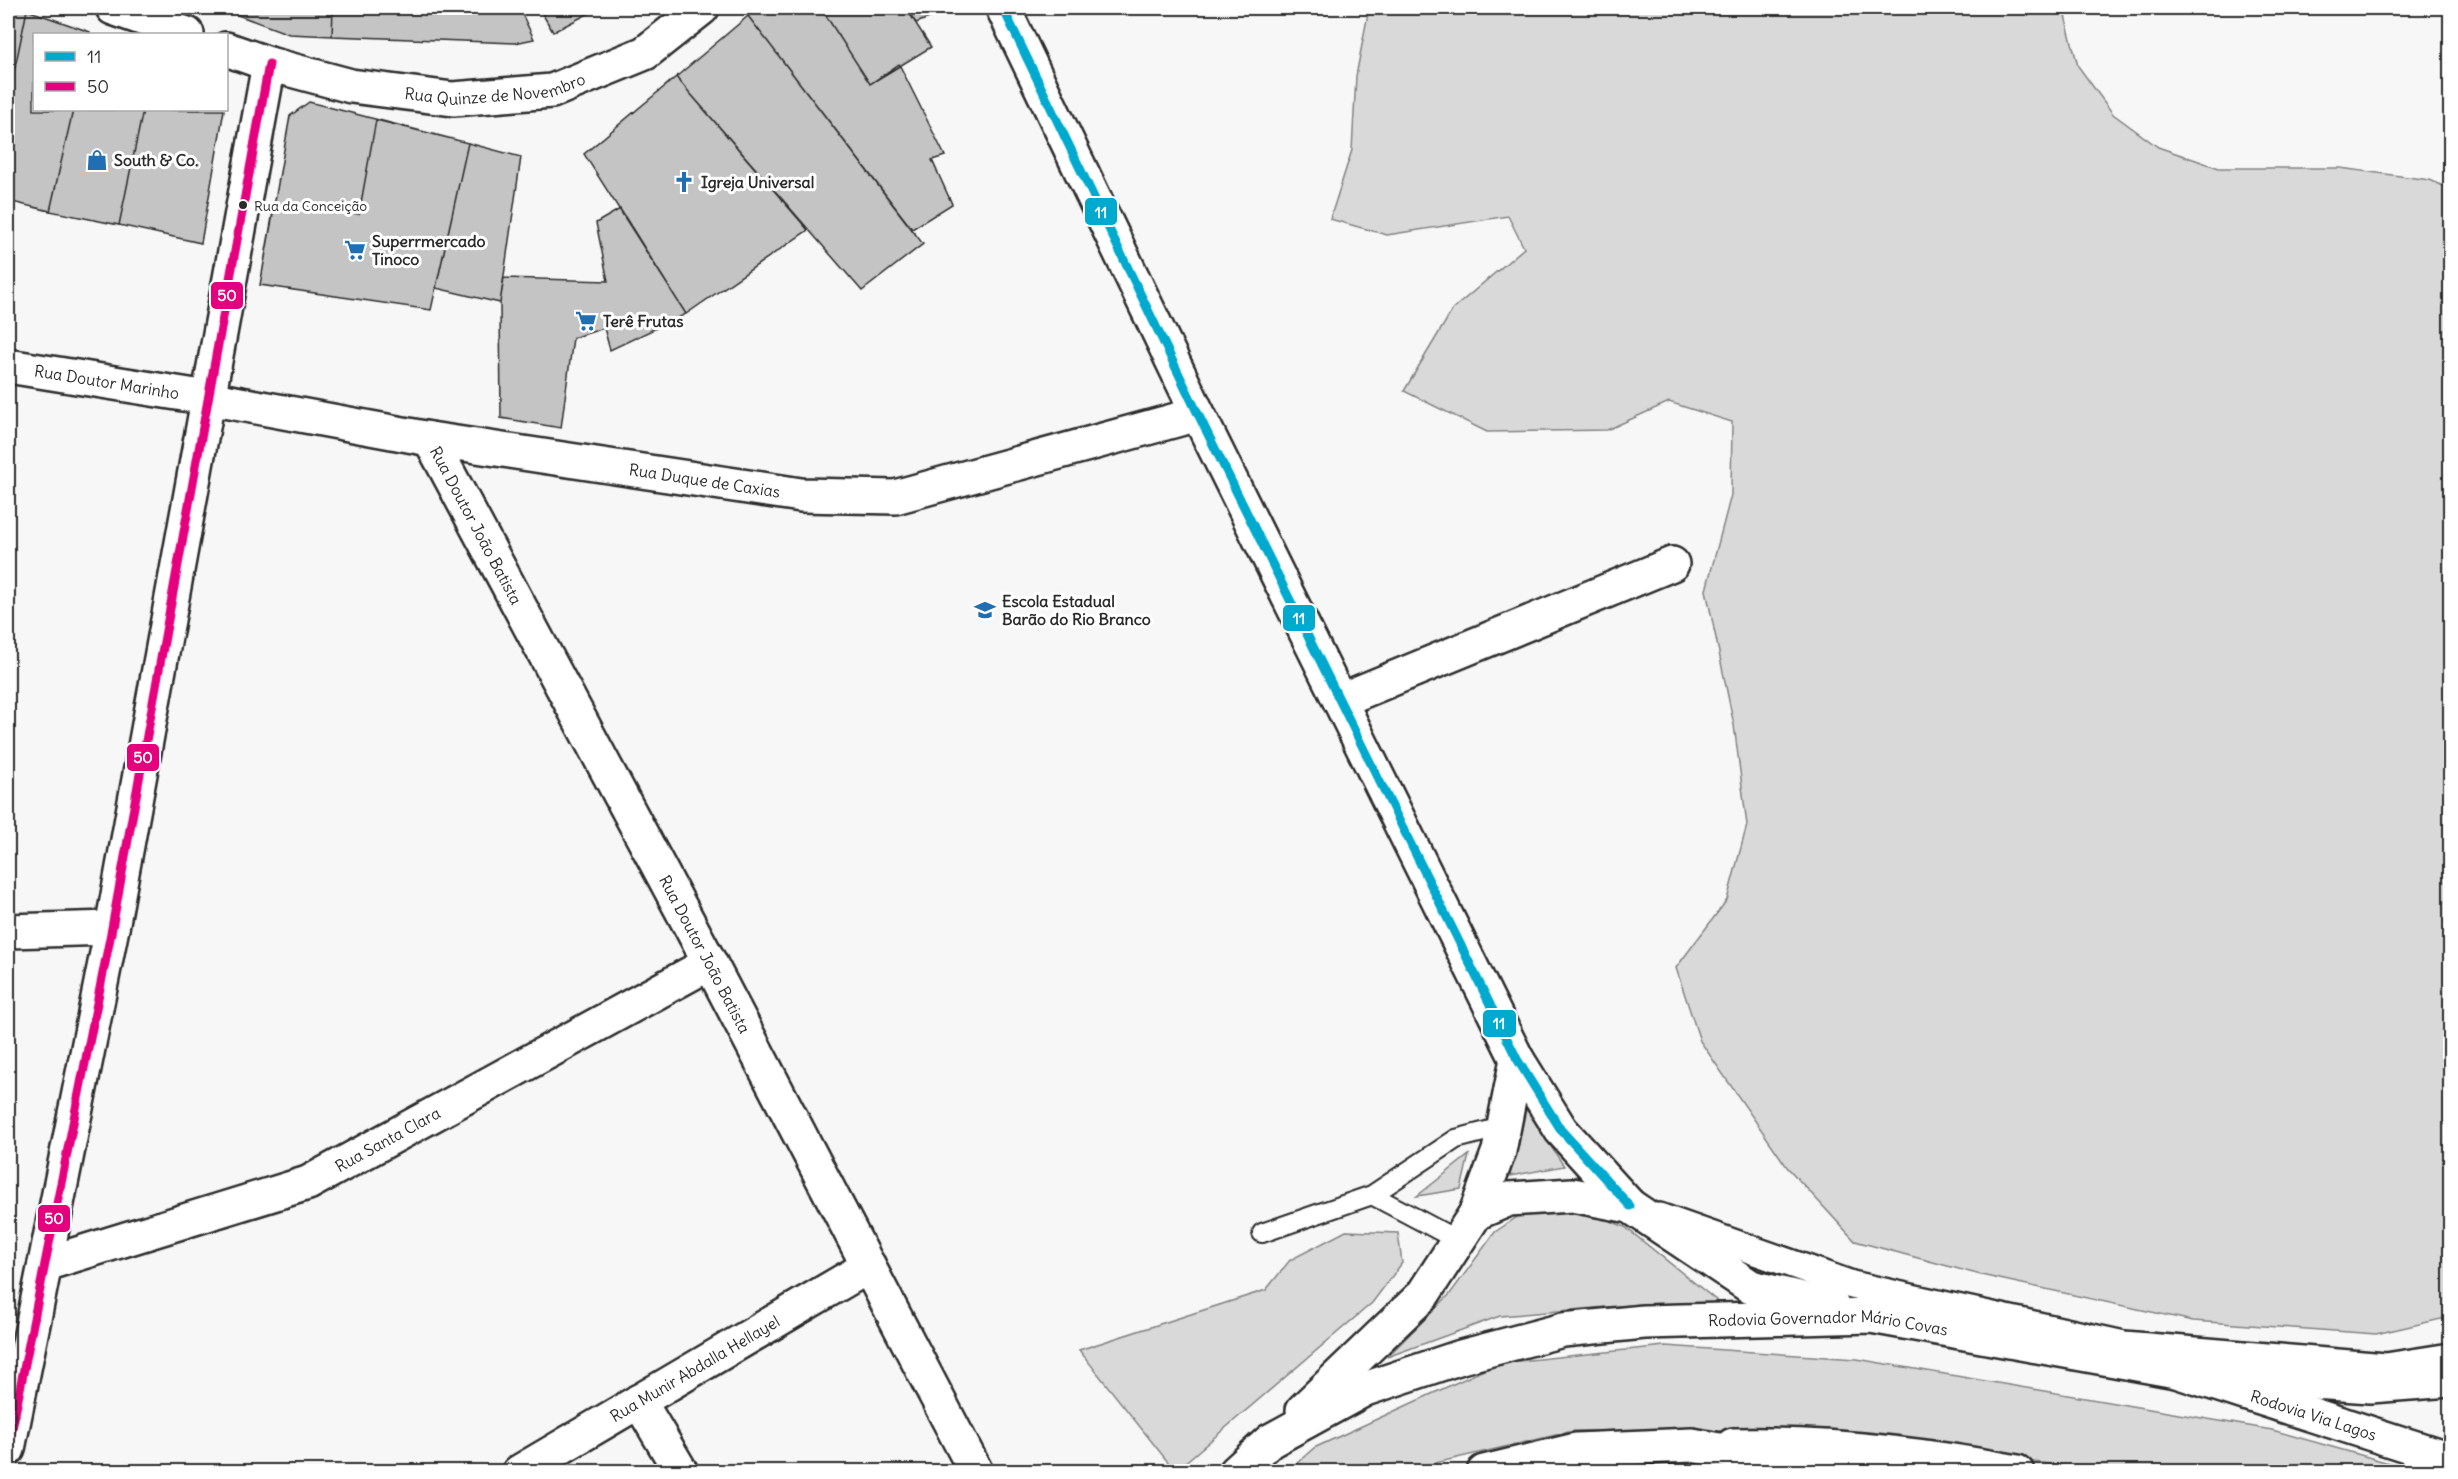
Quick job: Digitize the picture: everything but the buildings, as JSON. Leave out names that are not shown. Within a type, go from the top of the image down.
[{"type":"main road","name":"Rua Quinze de Novembro","points":[[228,50],[269,64],[351,86],[453,99],[552,91],[645,53],[702,8]]},
{"type":"main road","points":[[1003,8],[1198,414],[1517,1059],[1561,1130],[1630,1206],[1751,1287],[1871,1316]]},
{"type":"main road","points":[[128,10],[185,33]]},
{"type":"main road","points":[[8,1449],[112,928],[269,64]]},
{"type":"main road","name":"Rua Doutor Marinho","points":[[8,366],[208,398]]},
{"type":"main road","name":"Rua Duque de Caxias","points":[[208,398],[430,439],[801,495],[895,497],[1198,414]]},
{"type":"main road","name":"Rua Doutor João Batista","points":[[430,439],[710,963],[976,1472]]},
{"type":"main road","points":[[1341,700],[1672,564]]},
{"type":"main road","points":[[8,931],[112,928]]},
{"type":"main road","name":"Rua Santa Clara","points":[[45,1264],[308,1183],[710,963]]},
{"type":"main road","points":[[1270,1441],[1422,1296],[1476,1213],[1499,1151],[1517,1059]]},
{"type":"main road","points":[[1476,1213],[1509,1199],[1539,1196],[1572,1195],[1630,1206]]},
{"type":"main road","name":"Rua Munir Abdalla Hellayel","points":[[519,1472],[869,1266]]},
{"type":"main road","name":"Rodovia Governador Mário Covas","points":[[1236,1472],[1270,1441],[1365,1389],[1461,1357],[1563,1330],[1644,1322],[1871,1316],[2175,1371],[2370,1386],[2451,1380]]},
{"type":"main road","name":"Rodovia Via Lagos","points":[[2175,1371],[2451,1459]]},
{"type":"main road","points":[[639,1401],[681,1472]]},
{"type":"main road","points":[[1484,1472],[1576,1450],[1781,1444],[1873,1450],[2017,1472]]},
{"type":"main road","points":[[1692,1445],[1837,1472]]},
{"type":"street","points":[[1630,1206],[1852,1285],[2124,1345],[2385,1367],[2451,1357]]},
{"type":"lane","points":[[1262,1233],[1372,1195],[1456,1139],[1502,1127]]},
{"type":"lane","points":[[1372,1195],[1457,1240]]},
{"type":"shaded area","points":[[1369,8],[2063,8],[2078,66],[2113,114],[2158,147],[2219,168],[2340,168],[2430,180],[2450,189],[2450,1317],[2376,1334],[2193,1321],[1981,1275],[1855,1241],[1787,1167],[1700,1041],[1676,968],[1727,900],[1747,825],[1734,725],[1706,590],[1731,495],[1732,422],[1669,402],[1607,430],[1487,432],[1404,391],[1453,309],[1524,248],[1508,216],[1387,235],[1330,219],[1352,150],[1356,76]]},
{"type":"shaded area","points":[[1522,1103],[1564,1166],[1510,1176]]},
{"type":"shaded area","points":[[1469,1155],[1461,1189],[1417,1196]]},
{"type":"shaded area","points":[[1579,1208],[1625,1227],[1722,1305],[1641,1304],[1500,1316],[1387,1357],[1450,1294],[1495,1232],[1529,1209]]},
{"type":"shaded area","points":[[1346,1231],[1398,1233],[1402,1263],[1372,1303],[1175,1471],[1079,1350],[1266,1290],[1290,1260]]},
{"type":"shaded area","points":[[1665,1346],[1857,1359],[2272,1430],[2412,1471],[2112,1472],[1795,1431],[1573,1431],[1401,1471],[1287,1472],[1314,1448],[1499,1363]]},
{"type":"transit line","name":"11","points":[[1003,8],[1198,414],[1517,1059],[1561,1130],[1630,1206]]},
{"type":"transit line","name":"50","points":[[8,1449],[112,928],[269,64]]},
{"type":"place","name":"South & Co.","points":[[97,160]]},
{"type":"place","name":"Igreja Universal","points":[[684,182]]},
{"type":"place","name":"Rua da Conceição","points":[[243,205]]},
{"type":"place","name":"Superrmercado Tinoco","points":[[355,250]]},
{"type":"place","name":"Terê Frutas","points":[[586,321]]},
{"type":"place","name":"Escola Estadual Barão do Rio Branco","points":[[985,610]]}]
